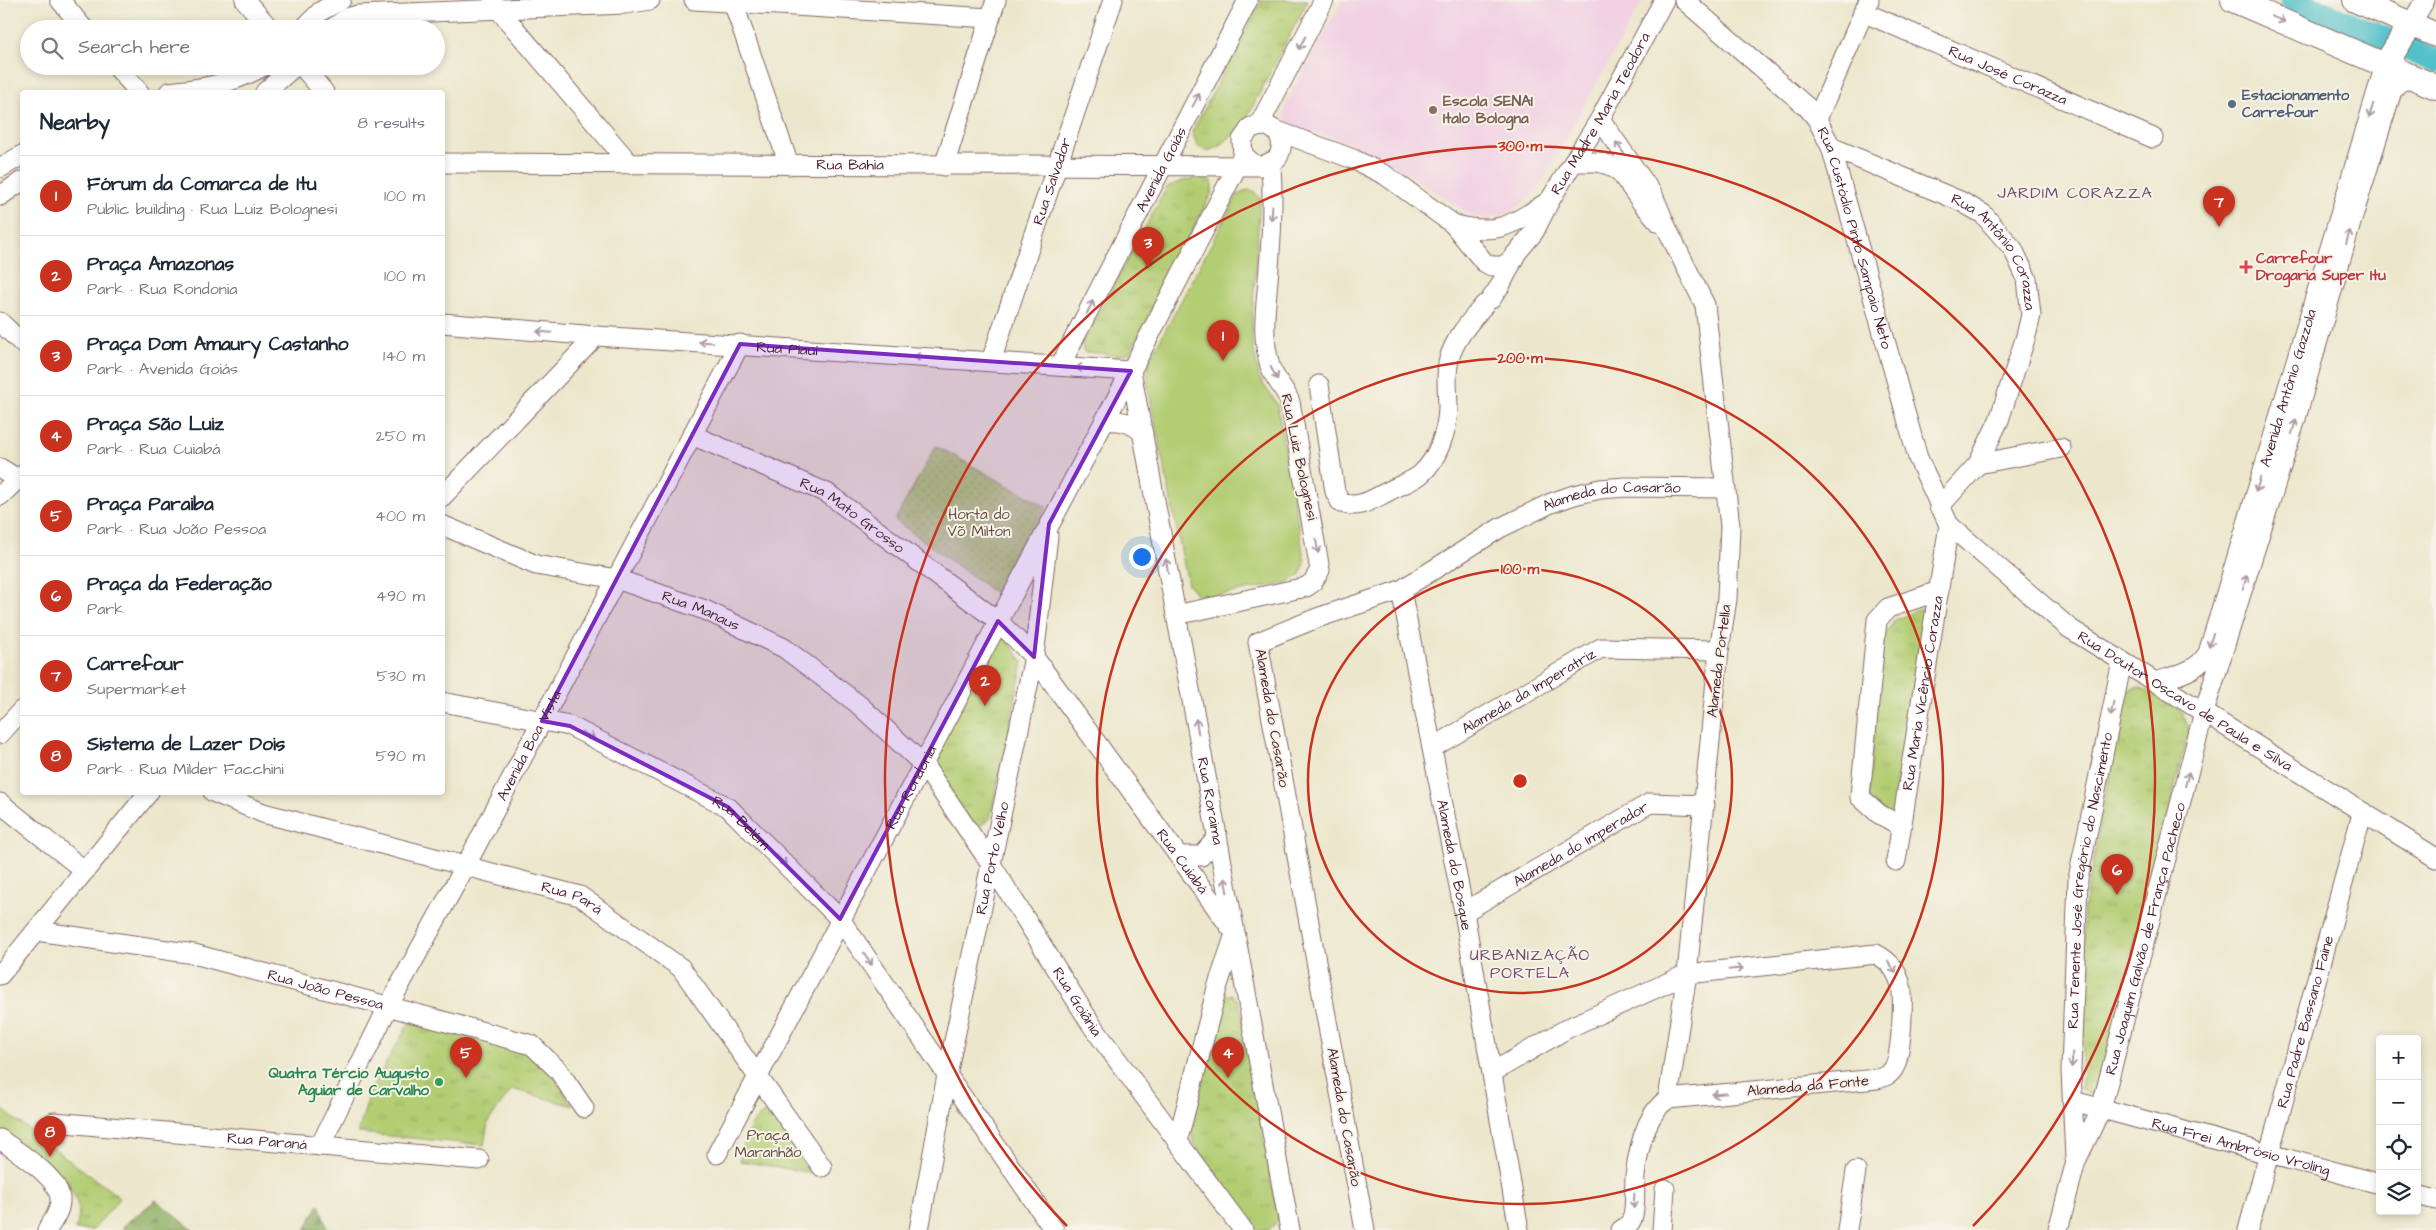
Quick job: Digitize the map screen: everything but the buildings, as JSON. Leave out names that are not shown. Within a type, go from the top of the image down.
[{"type":"main road","points":[[2234,0],[2397,45],[2436,35]]},
{"type":"main road","points":[[2354,0],[2397,45],[2413,77],[2436,87]]},
{"type":"street","points":[[60,0],[77,20]]},
{"type":"street","points":[[245,0],[262,20]]},
{"type":"street","points":[[312,20],[321,11],[342,0]]},
{"type":"street","points":[[344,20],[358,16],[495,4],[625,4],[650,0]]},
{"type":"street","points":[[694,0],[990,18]]},
{"type":"street","points":[[944,166],[996,0]]},
{"type":"street","name":"Rua Salvador","points":[[991,362],[1113,0]]},
{"type":"street","name":"Avenida Goiás","points":[[1060,366],[1248,0]]},
{"type":"street","points":[[1267,127],[1324,0]]},
{"type":"street","name":"Rua Madre Maria Teodora","points":[[1453,224],[1484,262],[1491,266],[1502,266],[1516,254],[1534,232],[1550,200],[1600,119],[1664,0]]},
{"type":"street","name":"Rua Custódio Pinto Sampaio Neto","points":[[1684,0],[1817,119],[1831,147],[1918,458],[1939,508],[1949,525]]},
{"type":"street","name":"Avenida Antônio Gazzola","points":[[2156,682],[2192,669],[2202,663],[2208,653],[2397,45],[2426,0]]},
{"type":"street","points":[[721,1],[789,165]]},
{"type":"street","points":[[495,4],[630,164]]},
{"type":"street","points":[[1817,119],[1866,6]]},
{"type":"street","name":"Rua José Corazza","points":[[1866,6],[2153,138]]},
{"type":"street","points":[[124,75],[136,90]]},
{"type":"street","points":[[188,90],[216,87],[248,75]]},
{"type":"street","points":[[267,90],[285,75]]},
{"type":"street","points":[[310,75],[322,90]]},
{"type":"street","name":"Avenida Antônio Gazzola","points":[[2204,712],[2295,422],[2346,214],[2392,90],[2398,83],[2413,77]]},
{"type":"street","name":"Alameda Portella","points":[[1600,119],[1653,195],[1668,231],[1705,305],[1730,550],[1726,599],[1718,650],[1705,805],[1687,974],[1668,1099]]},
{"type":"street","points":[[1224,190],[1282,144],[1267,127]]},
{"type":"street","points":[[1258,163],[1241,148],[1245,132],[1267,127],[1353,159],[1385,175],[1453,224],[1492,229],[1513,237],[1516,254],[1500,286],[1458,337],[1449,359],[1446,379],[1448,409],[1445,429],[1433,460],[1420,475],[1363,504],[1351,506],[1341,504],[1335,492],[1319,385]]},
{"type":"street","points":[[1143,432],[1136,426],[1125,422],[1105,421],[1224,190],[1258,163],[1297,149],[1317,147]]},
{"type":"street","name":"Rua Antônio Corazza","points":[[1831,147],[1960,201],[1983,214],[2008,242],[2021,264],[2027,279],[2031,315],[2000,420],[1978,464],[1939,508]]},
{"type":"street","points":[[0,168],[20,156]]},
{"type":"street","name":"Alameda Portella","points":[[1574,162],[1598,162],[1609,165],[1620,172],[1642,203],[1668,231]]},
{"type":"street","name":"Rua Bahia","points":[[445,163],[1161,167],[1258,163]]},
{"type":"street","name":"Rua Luiz Bolognesi","points":[[1176,615],[1306,587],[1312,583],[1320,570],[1290,402],[1286,389],[1270,368],[1265,342],[1264,318],[1273,193],[1258,163]]},
{"type":"street","points":[[0,196],[20,182]]},
{"type":"street","name":"Rua Madre Maria Teodora","points":[[1492,229],[1521,219],[1550,200]]},
{"type":"street","points":[[1477,252],[1478,243],[1492,229]]},
{"type":"street","points":[[0,322],[20,341]]},
{"type":"street","name":"Rua Piauí","points":[[445,324],[1132,371]]},
{"type":"street","points":[[445,494],[596,336]]},
{"type":"street","name":"Avenida Boa Vista","points":[[320,1146],[389,1005],[466,865],[740,344]]},
{"type":"street","name":"Rua Roraima","points":[[1132,371],[1218,838],[1286,1227]]},
{"type":"street","name":"Rua Rondonia","points":[[717,1154],[1105,421]]},
{"type":"street","name":"Rua Mato Grosso","points":[[692,435],[827,493],[998,622]]},
{"type":"street","points":[[1978,464],[2060,448]]},
{"type":"street","points":[[0,468],[20,477],[0,496]]},
{"type":"street","name":"Alameda do Casarão","points":[[1364,1230],[1258,642],[1317,618],[1401,590],[1500,528],[1551,503],[1574,495],[1625,487],[1725,488]]},
{"type":"street","name":"Rua Porto Velho","points":[[919,1230],[947,1075],[1034,657],[1050,524]]},
{"type":"street","name":"Rua Doutor Oscavo de Paula e Silva","points":[[1949,525],[2068,628],[2204,712],[2362,814],[2436,858]]},
{"type":"street","name":"Rua Maria Vicêncio Corazza","points":[[1896,861],[1949,525]]},
{"type":"street","name":"Rua Manaus","points":[[445,526],[536,565],[617,578],[705,610],[784,648],[858,704],[923,764]]},
{"type":"street","name":"Alameda do Bosque","points":[[1401,590],[1464,912],[1519,1230]]},
{"type":"street","points":[[1901,826],[1879,814],[1860,797],[1877,620],[1888,608],[1939,591]]},
{"type":"street","name":"Rua Cuiabá","points":[[998,622],[1034,657],[1235,933]]},
{"type":"street","name":"Alameda da Imperatriz","points":[[1432,748],[1601,648],[1718,650]]},
{"type":"street","name":"Rua Tenente José Gregório do Nascimento","points":[[2072,1101],[2071,1070],[2078,879],[2122,661]]},
{"type":"street","name":"Rua Belém","points":[[445,703],[570,726],[728,807],[840,919],[1054,1230]]},
{"type":"street","points":[[0,734],[20,712]]},
{"type":"street","name":"Rua Joaquim Galvão de França Pacheco","points":[[2058,1230],[2076,1161],[2101,1109],[2204,712]]},
{"type":"street","name":"Rua Goiânia","points":[[923,764],[991,864],[1094,1027],[1243,1230]]},
{"type":"street","points":[[0,975],[147,795]]},
{"type":"street","name":"Rua Pará","points":[[220,795],[264,813],[580,896],[681,968],[822,1167]]},
{"type":"street","points":[[0,803],[85,872]]},
{"type":"street","name":"Alameda do Imperador","points":[[1464,912],[1650,803],[1705,805]]},
{"type":"street","name":"Rua Padre Bassano Faine","points":[[2248,1230],[2362,814]]},
{"type":"street","points":[[1180,856],[1189,858],[1201,856],[1218,838]]},
{"type":"street","name":"Rua João Pessoa","points":[[37,931],[82,936],[194,954],[532,1045],[558,1070],[584,1108]]},
{"type":"street","points":[[1178,1139],[1217,988],[1235,933]]},
{"type":"street","name":"Alameda da Fonte","points":[[1493,1072],[1568,1028],[1687,974],[1876,954],[1890,962],[1901,984],[1902,1037],[1896,1066],[1888,1076],[1878,1079],[1668,1099]]},
{"type":"street","points":[[1621,1230],[1630,1222],[1633,1215],[1636,1175],[1648,1124],[1660,1104],[1668,1099]]},
{"type":"street","name":"Rua Joaquim Galvão de França Pacheco","points":[[2072,1101],[2076,1161]]},
{"type":"street","name":"Rua Frei Ambrósio Vroling","points":[[2072,1101],[2376,1183]]},
{"type":"street","name":"Rua Paraná","points":[[54,1122],[479,1160]]},
{"type":"street","points":[[0,1139],[50,1177],[60,1198],[57,1216],[47,1230]]},
{"type":"street","points":[[1847,1230],[1856,1171]]},
{"type":"street","points":[[1662,1230],[1665,1189]]},
{"type":"street","points":[[2421,1196],[2436,1200]]},
{"type":"highlighted area","points":[[740,344],[1131,371],[1049,524],[1034,657],[998,621],[840,919],[728,807],[570,726],[542,721]]},
{"type":"shaded area","name":"Escola SENAI Italo Bologna","points":[[1342,0],[1643,0],[1541,183],[1521,205],[1504,215],[1487,219],[1470,215],[1415,178],[1377,156],[1342,140],[1292,126],[1286,119],[1284,113],[1287,102]]},
{"type":"green space","points":[[1262,0],[1308,0],[1243,125],[1219,147],[1207,151],[1198,147],[1192,132]]},
{"type":"green space","points":[[1207,176],[1212,182],[1212,192],[1130,352],[1119,355],[1084,352],[1082,344],[1167,187],[1182,181]]},
{"type":"green space","points":[[1249,190],[1254,191],[1260,199],[1252,340],[1259,378],[1277,404],[1305,563],[1300,575],[1290,582],[1203,598],[1197,595],[1188,584],[1147,383],[1149,361],[1237,196]]},
{"type":"green space","name":"Horta do Võ Milton","points":[[936,446],[1047,507],[995,593],[895,520]]},
{"type":"green space","points":[[1924,607],[1900,804],[1892,817],[1868,799],[1881,640],[1895,620]]},
{"type":"green space","points":[[995,638],[1007,640],[1023,662],[990,819],[981,825],[968,823],[929,762]]},
{"type":"green space","points":[[2138,687],[2155,693],[2171,702],[2183,715],[2189,732],[2096,1093],[2087,1094],[2082,1089],[2084,908],[2123,701],[2127,691]]},
{"type":"green space","points":[[1231,994],[1239,1001],[1278,1220],[1269,1230],[1258,1230],[1233,1204],[1196,1147],[1192,1137],[1192,1124],[1222,1000],[1225,996]]},
{"type":"green space","points":[[409,1023],[517,1048],[548,1068],[573,1106],[512,1089],[488,1122],[484,1145],[358,1133],[371,1089]]},
{"type":"green space","points":[[0,1108],[120,1198],[93,1230],[75,1230],[79,1213],[75,1197],[69,1186],[48,1166],[0,1130]]},
{"type":"green space","name":"Praça Maranhão","points":[[768,1112],[775,1115],[812,1173],[740,1161],[748,1132],[752,1125],[761,1115]]},
{"type":"green space","points":[[156,1200],[193,1230],[123,1230],[124,1225]]},
{"type":"green space","points":[[319,1204],[328,1230],[305,1230]]},
{"type":"waterway","points":[[2293,0],[2436,61]]},
{"type":"place","name":"Estacionamento Carrefour","points":[[2232,104]]},
{"type":"place","name":"Escola SENAI Italo Bologna","points":[[1433,110]]},
{"type":"place","name":"Carrefour","points":[[2219,227]]},
{"type":"place","name":"Carrefour Drogaria Super Itu","points":[[2246,267]]},
{"type":"place","name":"Praça Dom Amaury Castanho","points":[[1148,268]]},
{"type":"place","name":"Fórum da Comarca de Itu","points":[[1223,361]]},
{"type":"place","name":"Praça Amazonas","points":[[985,706]]},
{"type":"place","name":"Praça da Federação","points":[[2117,895]]},
{"type":"place","name":"Praça Paraiba","points":[[466,1078]]},
{"type":"place","name":"Praça São Luiz","points":[[1228,1078]]},
{"type":"place","name":"Quatra Tércio Augusto Aguiar de Carvalho","points":[[439,1082]]},
{"type":"place","name":"Sistema de Lazer Dois","points":[[50,1157]]},
{"type":"district","name":"JARDIM CORAZZA","points":[[2075,193]]},
{"type":"district","name":"URBANIZAÇÃO PORTELA","points":[[1530,964]]}]
